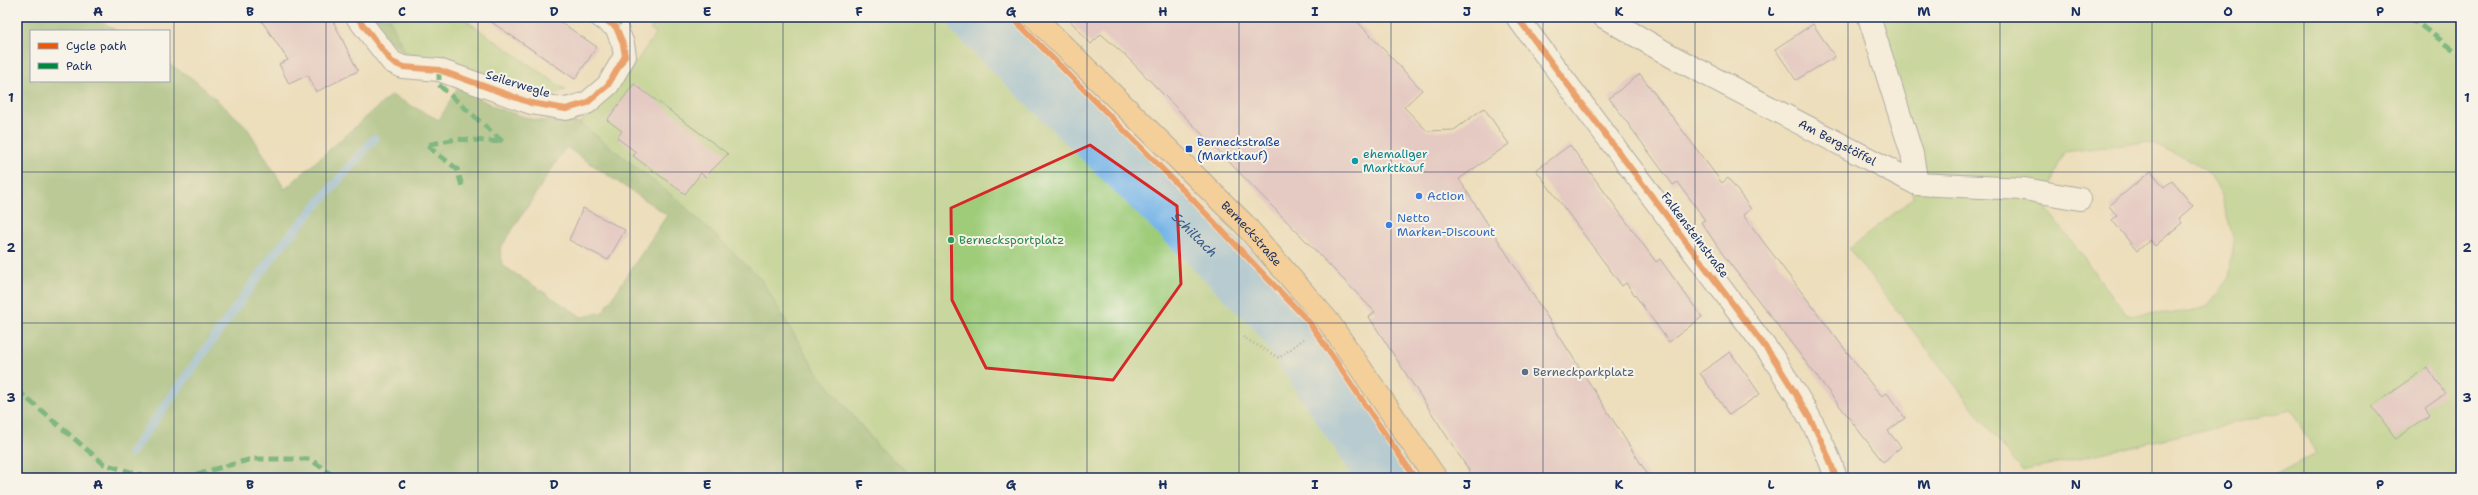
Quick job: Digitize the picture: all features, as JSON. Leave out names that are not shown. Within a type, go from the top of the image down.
[{"type":"main road","name":"Berneckstraße","points":[[1034,17],[1244,224],[1328,321],[1436,478]]},
{"type":"street","name":"Seilerwegle","points":[[357,17],[392,62],[403,67],[439,70],[531,103],[566,109],[587,103],[608,85],[625,56],[624,44],[616,26],[601,17]]},
{"type":"street","name":"Falkensteinstraße","points":[[1517,17],[1772,356],[1802,402],[1829,455],[1836,478]]},
{"type":"street","name":"Am Bergstöffel","points":[[1604,17],[1673,57],[1917,184]]},
{"type":"street","points":[[1869,17],[1912,154],[1917,184],[2024,189],[2080,199]]},
{"type":"path","points":[[1243,337],[1279,358],[1310,334]]},
{"type":"highlighted area","points":[[1090,145],[1177,206],[1181,284],[1113,380],[986,368],[952,300],[951,208]]},
{"type":"green space","points":[[17,17],[86,17],[100,20],[115,30],[30,30],[30,82],[170,82],[170,65],[192,78],[246,126],[285,189],[391,95],[439,120],[458,87],[499,109],[535,120],[580,123],[680,202],[760,278],[816,371],[881,450],[915,478],[17,478]],"holes":[[[566,147],[667,215],[603,312],[582,317],[502,265],[500,249]]]},
{"type":"green space","points":[[373,17],[389,17],[405,53],[385,37]]},
{"type":"green space","points":[[389,17],[461,17],[566,90],[553,94],[405,53]]},
{"type":"green space","name":"Bernecksportplatz","points":[[660,17],[952,17],[1010,71],[1253,310],[1362,478],[915,478],[881,450],[816,371],[760,278],[580,123],[627,75],[656,33],[650,29]]},
{"type":"green space","points":[[1862,17],[2461,17],[2461,478],[2269,478],[2316,453],[2291,410],[2022,471],[1849,249],[1913,198],[1904,158]],"holes":[[[2147,142],[2187,158],[2212,175],[2222,198],[2234,241],[2229,277],[2208,306],[2189,312],[2127,315],[2046,208],[2052,181],[2064,152]]]},
{"type":"water","points":[[952,17],[997,17],[1031,49],[1010,71]]},
{"type":"building","points":[[259,17],[331,17],[358,71],[316,92],[308,75],[289,84],[279,64],[288,60]]},
{"type":"building","points":[[484,17],[553,17],[597,47],[575,79]]},
{"type":"building","points":[[1067,17],[1353,17],[1422,90],[1404,107],[1427,131],[1454,130],[1484,108],[1509,144],[1459,179],[1650,478],[1474,478],[1369,317],[1375,312],[1125,55],[1101,34],[1091,44]]},
{"type":"building","points":[[1813,24],[1835,57],[1796,80],[1775,49]]},
{"type":"building","points":[[1640,74],[1722,183],[1728,178],[1751,209],[1743,215],[1872,385],[1882,396],[1887,393],[1905,418],[1888,431],[1901,447],[1883,462],[1724,256],[1701,222],[1705,220],[1678,182],[1673,185],[1609,98]]},
{"type":"building","points":[[634,84],[728,154],[705,177],[701,173],[685,194],[633,156],[636,152],[617,138],[622,131],[607,120]]},
{"type":"building","points":[[1570,145],[1656,262],[1660,259],[1702,317],[1669,342],[1626,283],[1622,286],[1536,170]]},
{"type":"building","points":[[2151,171],[2164,187],[2172,181],[2193,206],[2179,218],[2182,223],[2155,246],[2150,240],[2137,251],[2112,220],[2117,216],[2109,206]]},
{"type":"building","points":[[583,208],[625,230],[608,260],[569,240]]},
{"type":"building","points":[[1730,352],[1760,394],[1729,415],[1700,373]]},
{"type":"building","points":[[2427,367],[2445,394],[2425,408],[2430,415],[2396,439],[2372,406]]},
{"type":"waterway","name":"Schiltach","points":[[974,17],[1275,313],[1385,478]]},
{"type":"waterway","points":[[131,453],[276,252],[374,139]]},
{"type":"marked path","points":[[616,27],[623,17]]},
{"type":"marked path","points":[[2409,17],[2461,55]]},
{"type":"marked path","points":[[439,70],[439,85],[503,142],[456,139],[426,145],[457,169],[462,186]]},
{"type":"marked path","points":[[17,390],[104,464],[151,478]]},
{"type":"marked path","points":[[182,478],[252,459],[310,459],[336,478]]},
{"type":"cycle path","points":[[357,17],[392,62],[403,67],[439,70],[531,103],[566,109],[587,103],[608,85],[625,56],[623,44],[616,27],[601,17]]},
{"type":"cycle path","points":[[1012,17],[1193,200],[1309,322],[1415,478]]},
{"type":"cycle path","points":[[1517,17],[1772,356],[1800,400],[1816,430],[1824,446],[1836,478]]},
{"type":"place","name":"Berneckstraße (Marktkauf)","points":[[1189,149]]},
{"type":"place","name":"ehemaliger Marktkauf","points":[[1355,161]]},
{"type":"place","name":"Action","points":[[1419,196]]},
{"type":"place","name":"Netto Marken-Discount","points":[[1389,225]]},
{"type":"place","name":"Bernecksportplatz","points":[[951,240]]},
{"type":"place","name":"Berneckparkplatz","points":[[1525,372]]}]
